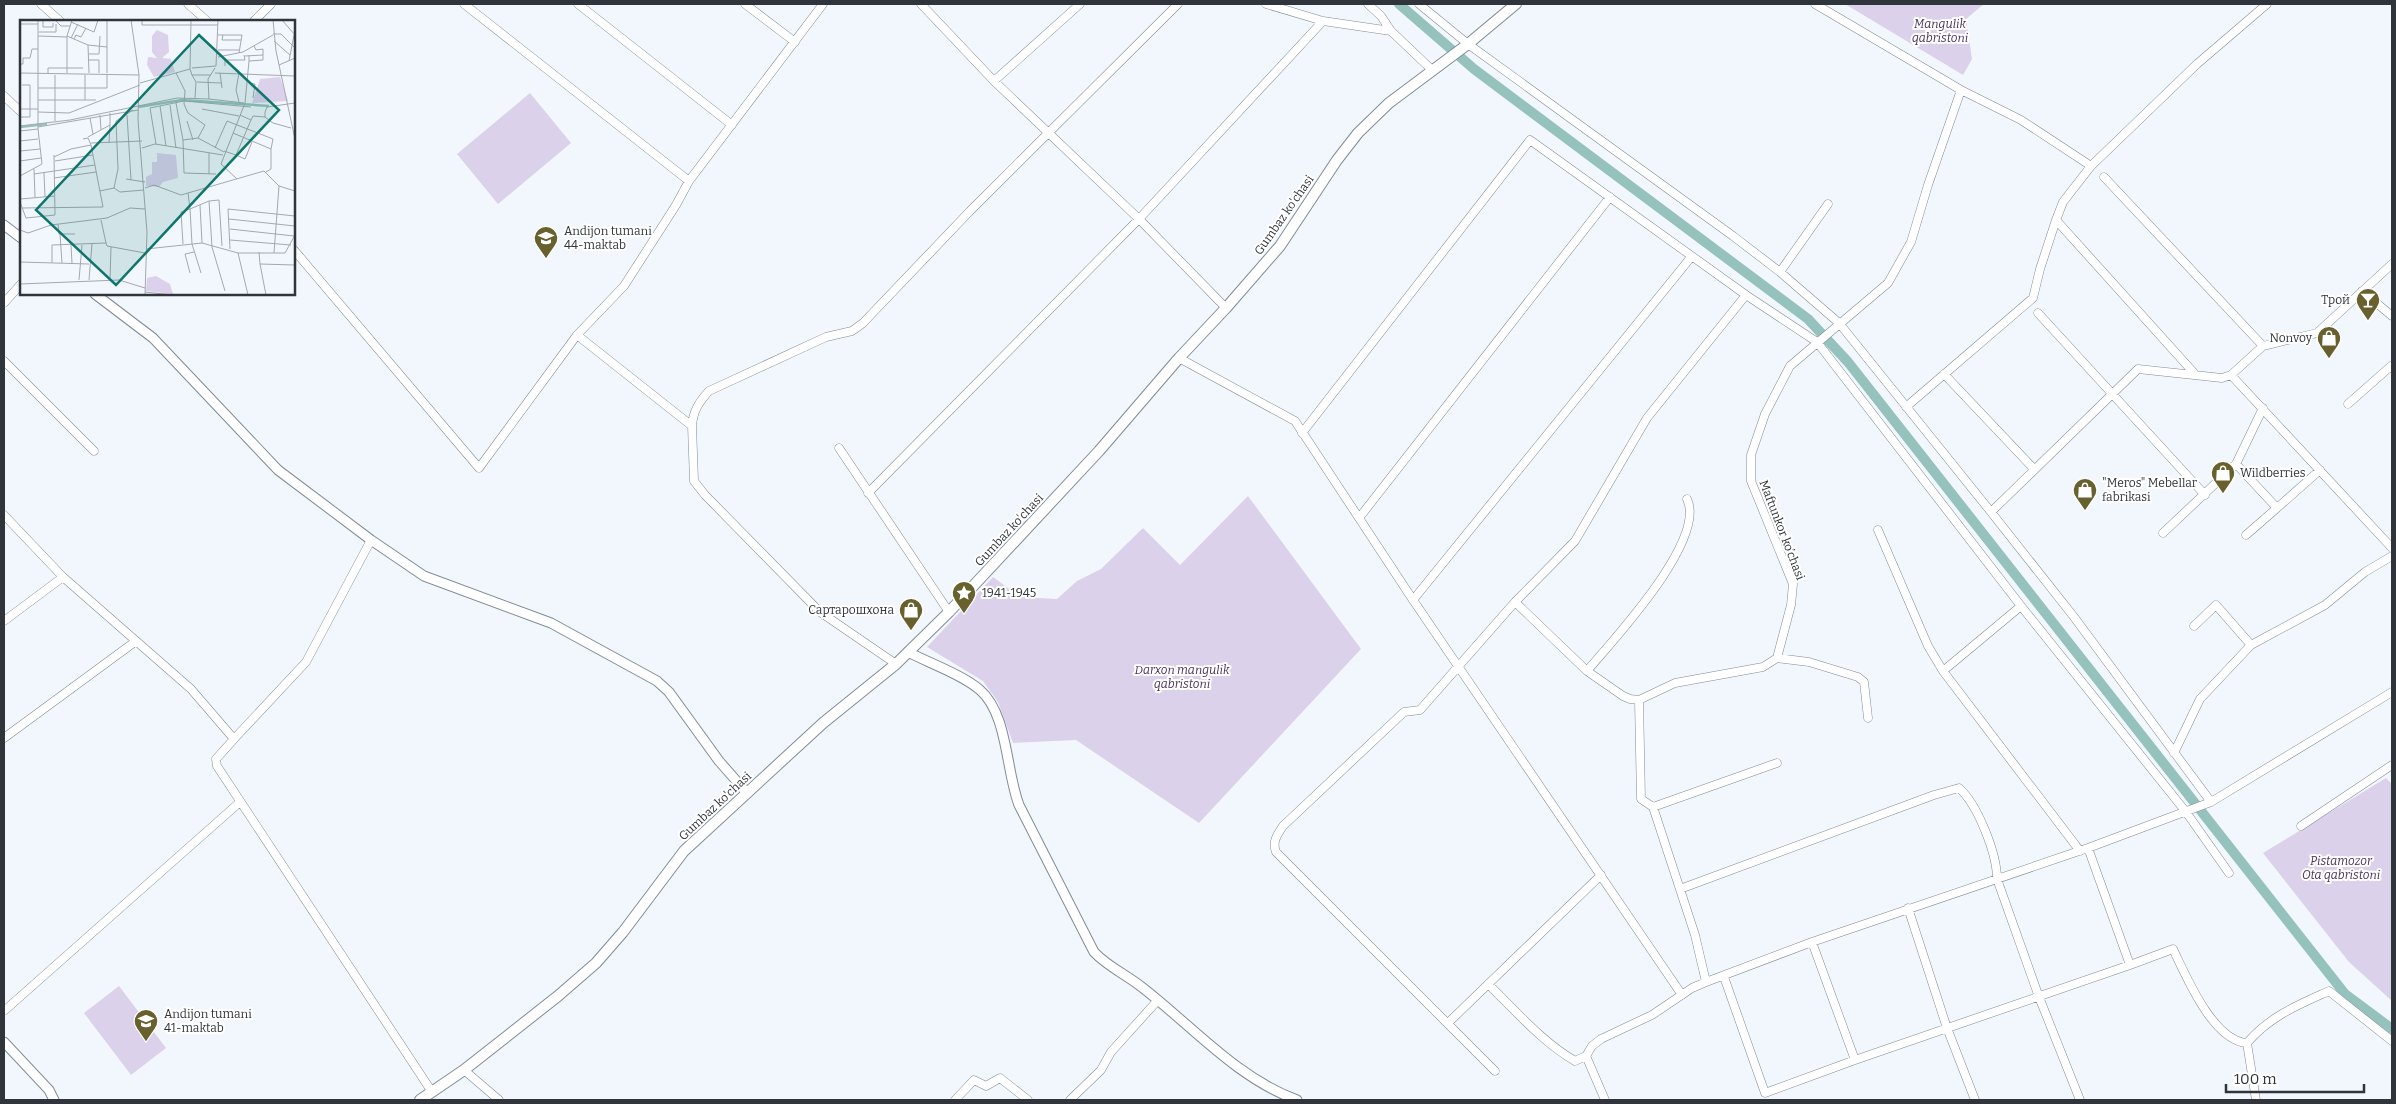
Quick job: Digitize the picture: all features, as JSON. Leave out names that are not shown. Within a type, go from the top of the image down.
[{"type":"main road","name":"Gumbaz ko'chasi","points":[[420,1100],[464,1070],[558,996],[596,963],[623,932],[684,851],[823,723],[896,664],[949,612],[1099,452],[1179,358],[1280,246],[1337,160],[1358,133],[1389,103],[1468,44],[1516,4]]},
{"type":"street","points":[[41,4],[59,20]]},
{"type":"street","points":[[188,4],[206,20]]},
{"type":"street","points":[[255,20],[271,4]]},
{"type":"street","points":[[464,4],[689,181]]},
{"type":"street","points":[[578,4],[732,125]]},
{"type":"street","points":[[745,4],[795,42]]},
{"type":"street","points":[[295,251],[479,468],[577,335],[624,286],[676,205],[689,181],[823,4]]},
{"type":"street","points":[[921,4],[994,81],[1049,131],[1139,219],[1226,308]]},
{"type":"street","points":[[994,81],[1080,4]]},
{"type":"street","points":[[896,664],[820,612],[705,495],[694,481],[693,414],[709,391],[826,337],[852,331],[863,323],[1049,131],[1178,4]]},
{"type":"street","points":[[1266,4],[1323,21],[1391,31]]},
{"type":"street","points":[[1368,4],[1381,16],[1391,31],[1432,70]]},
{"type":"street","points":[[1419,4],[1468,44],[1780,272],[1837,325],[1906,407],[2074,617],[2211,802]]},
{"type":"street","points":[[1815,4],[1961,90],[2021,120],[2091,166]]},
{"type":"street","points":[[1906,407],[2033,298],[2063,202],[2091,166],[2197,64],[2267,4]]},
{"type":"street","points":[[868,493],[1139,219],[1323,21]]},
{"type":"street","name":"Maftunkor ko’chasi","points":[[1777,658],[1791,605],[1793,584],[1751,481],[1751,455],[1765,414],[1790,366],[1888,283],[1911,242],[1928,185],[1961,90]]},
{"type":"street","points":[[4,96],[20,111]]},
{"type":"street","points":[[1302,433],[1530,140],[1534,131]]},
{"type":"street","points":[[1530,140],[1746,295],[1820,339],[2021,606],[2186,812],[2229,873]]},
{"type":"street","points":[[2104,176],[2263,346]]},
{"type":"street","points":[[1358,518],[1610,197]]},
{"type":"street","points":[[1780,272],[1828,204]]},
{"type":"street","points":[[2056,220],[2194,373]]},
{"type":"street","points":[[4,225],[20,237]]},
{"type":"street","points":[[1413,600],[1692,256]]},
{"type":"street","points":[[1991,512],[2138,369],[2194,373],[2222,378],[2231,375],[2263,346],[2316,333],[2392,264]]},
{"type":"street","points":[[4,303],[20,285]]},
{"type":"street","points":[[2362,291],[2392,316]]},
{"type":"street","points":[[96,295],[153,338],[278,470],[371,540],[424,576],[551,623],[657,681],[669,692],[719,761],[747,793]]},
{"type":"street","points":[[1495,1072],[1276,852],[1274,846],[1277,834],[1283,826],[1404,712],[1412,709],[1420,710],[1515,602],[1575,541],[1647,418],[1746,295]]},
{"type":"street","points":[[2038,313],[2205,495]]},
{"type":"street","points":[[577,335],[692,426]]},
{"type":"street","points":[[1179,358],[1295,421],[1457,666],[1682,995]]},
{"type":"street","points":[[4,361],[94,451]]},
{"type":"street","points":[[2348,404],[2391,366],[2392,368]]},
{"type":"street","points":[[1944,374],[2034,469]]},
{"type":"street","points":[[2231,375],[2392,548]]},
{"type":"street","points":[[2163,533],[2236,464],[2263,408]]},
{"type":"street","points":[[839,448],[949,612]]},
{"type":"street","points":[[2236,464],[2277,508]]},
{"type":"street","points":[[2246,535],[2320,470]]},
{"type":"street","points":[[1587,670],[1647,600],[1684,541],[1691,507],[1687,499]]},
{"type":"street","points":[[4,515],[63,577],[191,689],[234,739]]},
{"type":"street","points":[[1878,530],[1928,646],[1943,671],[2084,850],[2130,964]]},
{"type":"street","points":[[371,540],[306,662],[216,760],[217,766],[240,802],[432,1092]]},
{"type":"street","points":[[2174,753],[2200,699],[2251,645],[2325,605],[2365,572],[2392,556]]},
{"type":"street","points":[[4,621],[63,577]]},
{"type":"street","points":[[1515,602],[1587,670],[1623,696],[1639,700],[1675,683],[1764,667],[1777,658],[1809,662],[1858,676],[1864,682],[1868,718]]},
{"type":"street","points":[[2194,626],[2216,605],[2251,645]]},
{"type":"street","points":[[1943,671],[2021,606]]},
{"type":"street","points":[[4,738],[136,641]]},
{"type":"street","points":[[908,652],[973,684],[986,697],[1004,738],[1012,786],[1018,805],[1086,940],[1103,961],[1158,1000],[1210,1046],[1277,1093],[1298,1100]]},
{"type":"street","points":[[1488,984],[1549,1043],[1575,1061],[1586,1056],[1592,1046],[1600,1039],[1652,1015],[1706,982],[1908,908],[2084,850],[2211,802],[2391,694]]},
{"type":"street","points":[[1639,700],[1640,792],[1643,802],[1653,807],[1695,935],[1706,982]]},
{"type":"street","points":[[1653,807],[1776,763]]},
{"type":"street","points":[[2300,826],[2392,765]]},
{"type":"street","points":[[1680,889],[1955,788],[1960,789],[1967,798],[1986,834],[1997,868],[1997,879],[2039,997],[2080,1100]]},
{"type":"street","points":[[4,1011],[240,802]]},
{"type":"street","points":[[1448,1023],[1601,875]]},
{"type":"street","points":[[1908,908],[1947,1028],[1975,1100]]},
{"type":"street","points":[[1812,942],[1855,1060]]},
{"type":"street","points":[[1724,977],[1767,1097],[1855,1060],[2173,950],[2198,997],[2220,1029],[2234,1039],[2247,1043]]},
{"type":"street","points":[[2256,1100],[2247,1043],[2258,1030],[2288,1008],[2329,991],[2392,1041]]},
{"type":"street","points":[[1070,1100],[1101,1070],[1111,1052],[1158,1000]]},
{"type":"street","points":[[4,1042],[48,1090],[54,1100]]},
{"type":"street","points":[[1586,1056],[1605,1100]]},
{"type":"street","points":[[464,1070],[499,1100]]},
{"type":"street","points":[[955,1100],[974,1080],[986,1086],[1000,1078],[1028,1100]]},
{"type":"green space","name":"Mangulik qabristoni","points":[[1845,4],[1984,4],[1966,19],[1972,59],[1963,75]]},
{"type":"green space","points":[[530,93],[571,143],[498,204],[457,154]]},
{"type":"green space","name":"Darxon mangulik qabristoni","points":[[1248,496],[1361,649],[1199,823],[1076,740],[1013,743],[998,702],[983,681],[927,647],[993,577],[1020,597],[1057,599],[1077,581],[1101,569],[1143,528],[1180,565]]},
{"type":"green space","name":"Pistamozor Ota qabristoni","points":[[2386,778],[2392,784],[2392,1001],[2349,962],[2263,853]]},
{"type":"green space","points":[[119,986],[166,1048],[131,1075],[84,1013]]},
{"type":"waterway","points":[[1399,4],[1474,69],[1808,319],[1848,362],[2345,994],[2392,1029]]},
{"type":"place","name":"Andijon tumani 44-maktab","points":[[546,259]]},
{"type":"place","name":"Трой","points":[[2368,321]]},
{"type":"place","name":"Nonvoy","points":[[2329,359]]},
{"type":"place","name":"Wildberries","points":[[2223,494]]},
{"type":"place","name":"\"Meros\" Mebellar fabrikasi","points":[[2085,511]]},
{"type":"place","name":"1941-1945","points":[[964,614]]},
{"type":"place","name":"Сартарошхона","points":[[911,631]]},
{"type":"place","name":"Andijon tumani 41-maktab","points":[[146,1042]]}]
